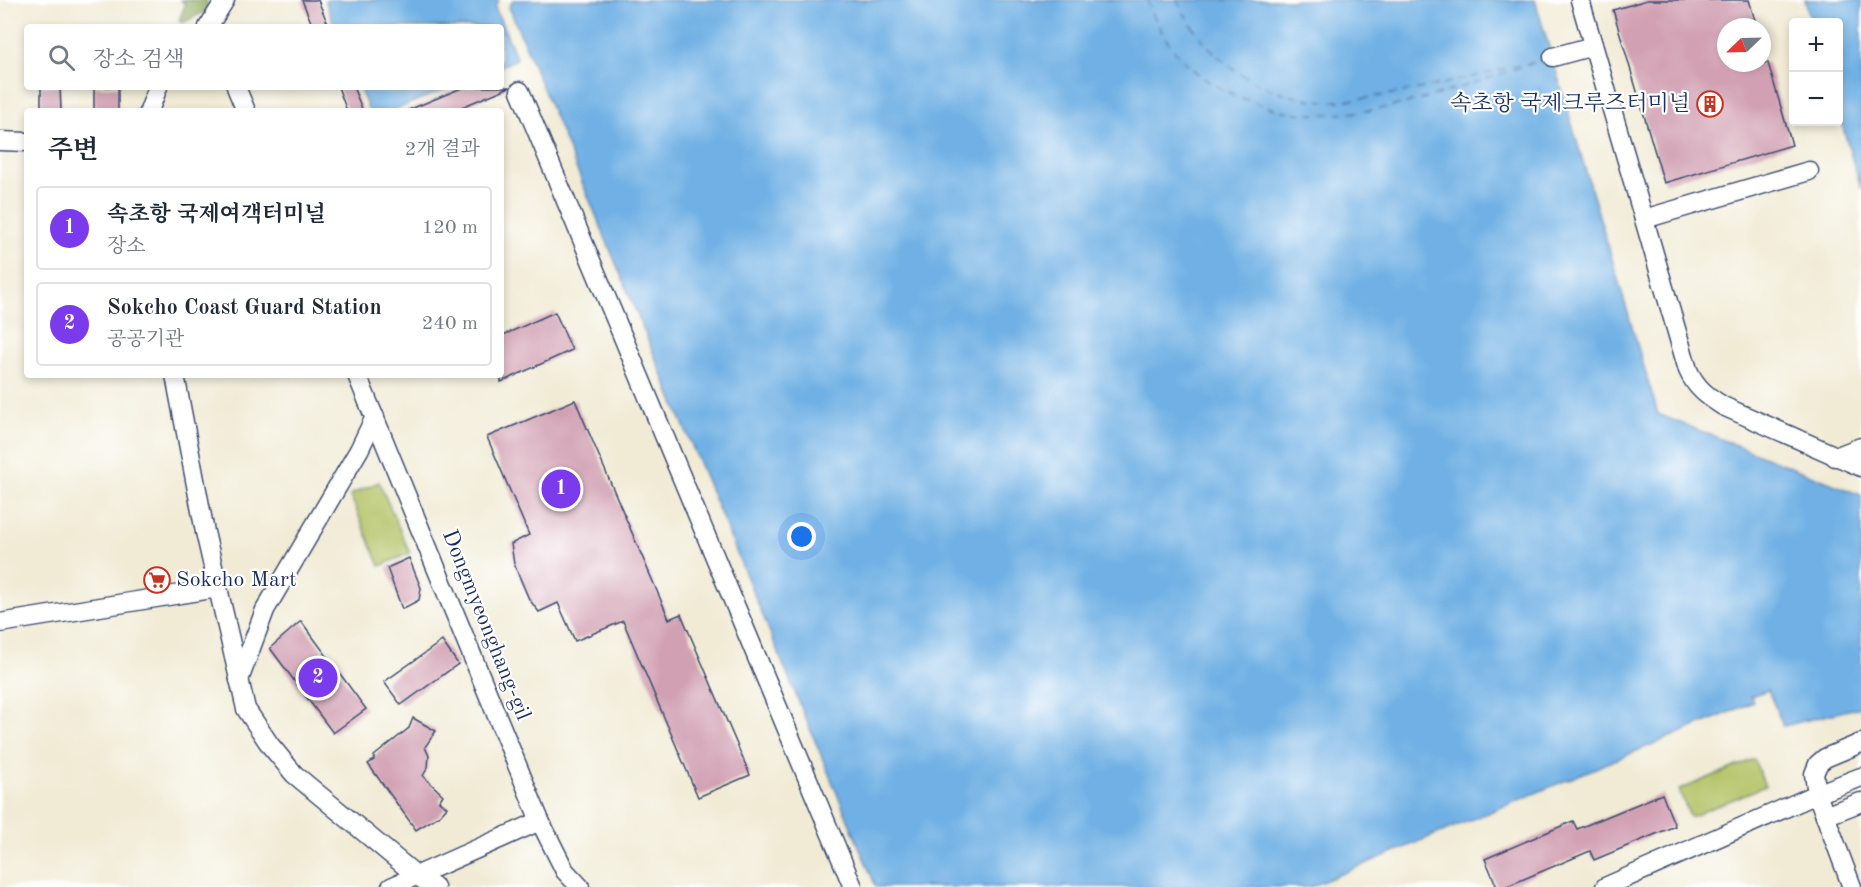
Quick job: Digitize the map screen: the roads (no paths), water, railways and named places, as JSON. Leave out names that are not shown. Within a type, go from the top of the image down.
[{"type":"street","points":[[211,24],[225,0]]},
{"type":"street","points":[[1580,0],[1688,370],[1694,382],[1705,394],[1723,406],[1861,467]]},
{"type":"street","points":[[1553,57],[1593,46]]},
{"type":"street","points":[[150,108],[157,90]]},
{"type":"street","points":[[237,90],[245,108]]},
{"type":"street","points":[[520,91],[853,887]]},
{"type":"street","points":[[0,141],[24,142]]},
{"type":"street","points":[[1644,219],[1809,171]]},
{"type":"street","points":[[177,378],[205,532],[246,709],[270,745],[294,774],[417,876],[435,887]]},
{"type":"street","name":"Dongmyeonghang-gil","points":[[358,378],[540,821],[565,871],[580,887]]},
{"type":"street","points":[[239,680],[265,610],[375,417]]},
{"type":"street","points":[[1835,457],[1861,447]]},
{"type":"street","points":[[0,623],[218,588]]},
{"type":"street","points":[[1852,887],[1817,794],[1814,774],[1818,764],[1825,758],[1861,743]]},
{"type":"street","points":[[1605,887],[1859,777]]},
{"type":"street","points":[[1825,816],[1861,802]]},
{"type":"street","points":[[391,887],[540,821]]},
{"type":"water","points":[[325,0],[499,0],[495,7],[502,24],[334,24]]},
{"type":"water","points":[[513,0],[1535,0],[1658,414],[1861,495],[1861,707],[1783,726],[1768,690],[1751,696],[1753,702],[1728,713],[1310,887],[876,887],[509,7]]},
{"type":"water","points":[[1805,0],[1861,0],[1861,189],[1843,126],[1843,18],[1810,18]]},
{"type":"water","points":[[504,28],[517,59],[504,65]]},
{"type":"water","points":[[360,90],[443,90],[399,108],[368,108]]},
{"type":"place","name":"속초항 국제크루즈터미널","points":[[1710,104]]},
{"type":"place","name":"속초항 국제여객터미널","points":[[561,489]]},
{"type":"place","name":"Sokcho Mart","points":[[157,580]]},
{"type":"place","name":"Sokcho Coast Guard Station","points":[[318,678]]}]
